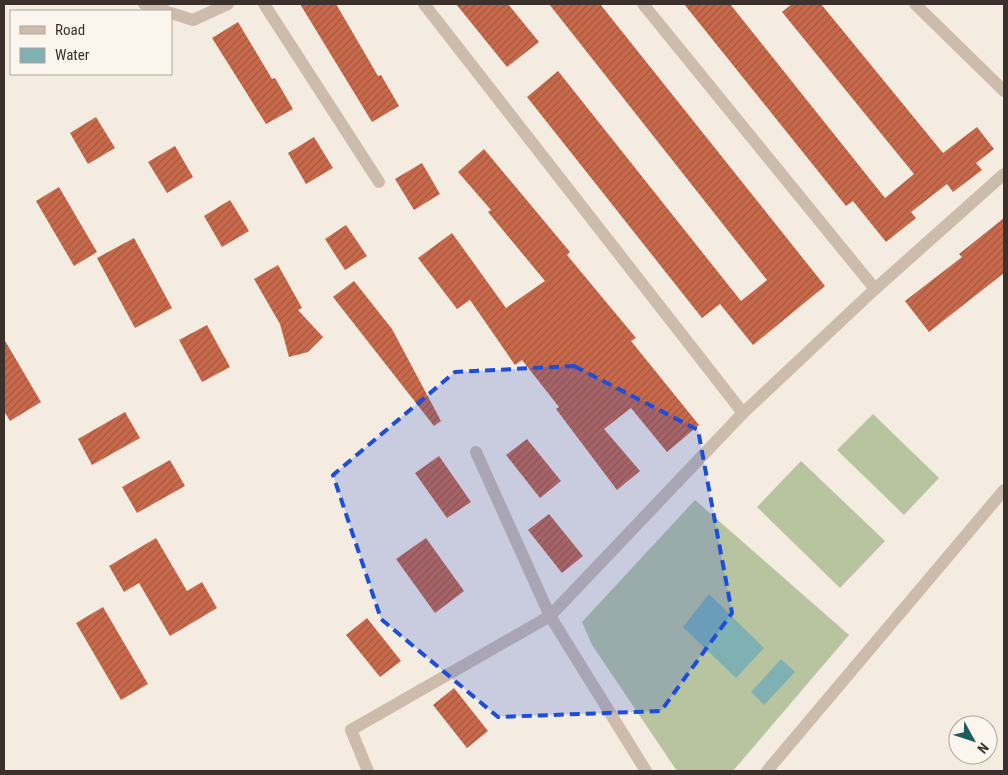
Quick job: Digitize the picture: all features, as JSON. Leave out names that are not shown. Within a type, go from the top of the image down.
[{"type":"street","points":[[144,4],[163,10]]},
{"type":"street","points":[[172,13],[193,20],[228,4]]},
{"type":"street","points":[[264,4],[379,182]]},
{"type":"street","points":[[424,4],[743,413]]},
{"type":"street","points":[[643,4],[875,289]]},
{"type":"street","points":[[915,4],[1004,91]]},
{"type":"street","points":[[368,771],[351,730],[550,616],[743,413],[875,289],[1004,174]]},
{"type":"street","points":[[476,452],[550,616],[646,771]]},
{"type":"street","points":[[767,771],[1004,490]]},
{"type":"highlighted area","points":[[574,366],[698,430],[732,613],[661,711],[498,717],[381,619],[333,475],[455,372]]},
{"type":"green space","points":[[873,414],[939,478],[904,515],[837,450]]},
{"type":"green space","points":[[801,461],[885,541],[840,588],[757,507]]},
{"type":"green space","points":[[695,500],[849,635],[733,771],[677,771],[592,645],[582,622]]},
{"type":"water","points":[[709,594],[764,648],[736,678],[683,627]]},
{"type":"water","points":[[781,659],[795,672],[764,705],[751,692]]},
{"type":"building","points":[[300,4],[336,4],[378,76],[381,75],[399,106],[372,122]]},
{"type":"building","points":[[456,4],[508,4],[539,42],[507,67]]},
{"type":"building","points":[[549,4],[600,4],[825,286],[753,345],[720,304],[702,318],[527,97],[558,71],[741,301],[767,280]]},
{"type":"building","points":[[684,4],[730,4],[885,198],[914,174],[782,12],[792,4],[821,4],[943,153],[977,127],[994,149],[976,163],[982,170],[953,192],[947,184],[911,212],[916,218],[886,242],[853,201],[846,206]]},
{"type":"building","points":[[238,22],[272,79],[275,78],[293,109],[266,124],[212,38]]},
{"type":"building","points":[[96,117],[115,148],[88,164],[70,133]]},
{"type":"building","points":[[314,137],[333,168],[306,184],[288,153]]},
{"type":"building","points":[[175,146],[193,177],[167,193],[148,162]]},
{"type":"building","points":[[484,149],[570,252],[567,255],[636,338],[631,341],[699,425],[667,452],[631,408],[604,429],[640,471],[617,490],[556,409],[559,407],[522,360],[515,365],[470,300],[457,309],[418,258],[452,233],[506,308],[545,281],[488,212],[491,210],[458,172]]},
{"type":"building","points":[[422,163],[440,194],[414,210],[395,179]]},
{"type":"building","points":[[59,187],[97,252],[74,266],[36,201]]},
{"type":"building","points":[[230,200],[249,231],[222,247],[204,216]]},
{"type":"building","points":[[1004,218],[1004,273],[929,332],[905,301],[962,257],[959,254]]},
{"type":"building","points":[[346,225],[367,256],[345,270],[325,239]]},
{"type":"building","points":[[134,238],[172,308],[135,328],[97,258]]},
{"type":"building","points":[[278,265],[302,308],[298,310],[323,337],[308,352],[289,357],[280,324],[254,279]]},
{"type":"building","points":[[354,281],[392,329],[441,421],[434,426],[333,297]]},
{"type":"building","points":[[207,325],[230,367],[202,382],[179,340]]},
{"type":"building","points":[[4,339],[41,402],[10,421],[4,411]]},
{"type":"building","points":[[125,412],[140,438],[92,465],[78,439]]},
{"type":"building","points":[[527,439],[561,481],[540,498],[506,455]]},
{"type":"building","points":[[439,456],[471,502],[447,518],[415,473]]},
{"type":"building","points":[[170,460],[185,486],[137,513],[122,487]]},
{"type":"building","points":[[549,514],[583,556],[562,573],[528,530]]},
{"type":"building","points":[[156,538],[187,591],[202,582],[217,608],[170,636],[139,583],[124,592],[109,566]]},
{"type":"building","points":[[426,538],[464,591],[435,613],[396,559]]},
{"type":"building","points":[[103,607],[148,684],[121,700],[76,623]]},
{"type":"building","points":[[367,618],[401,661],[380,677],[346,635]]},
{"type":"building","points":[[454,688],[488,731],[467,748],[433,705]]}]
